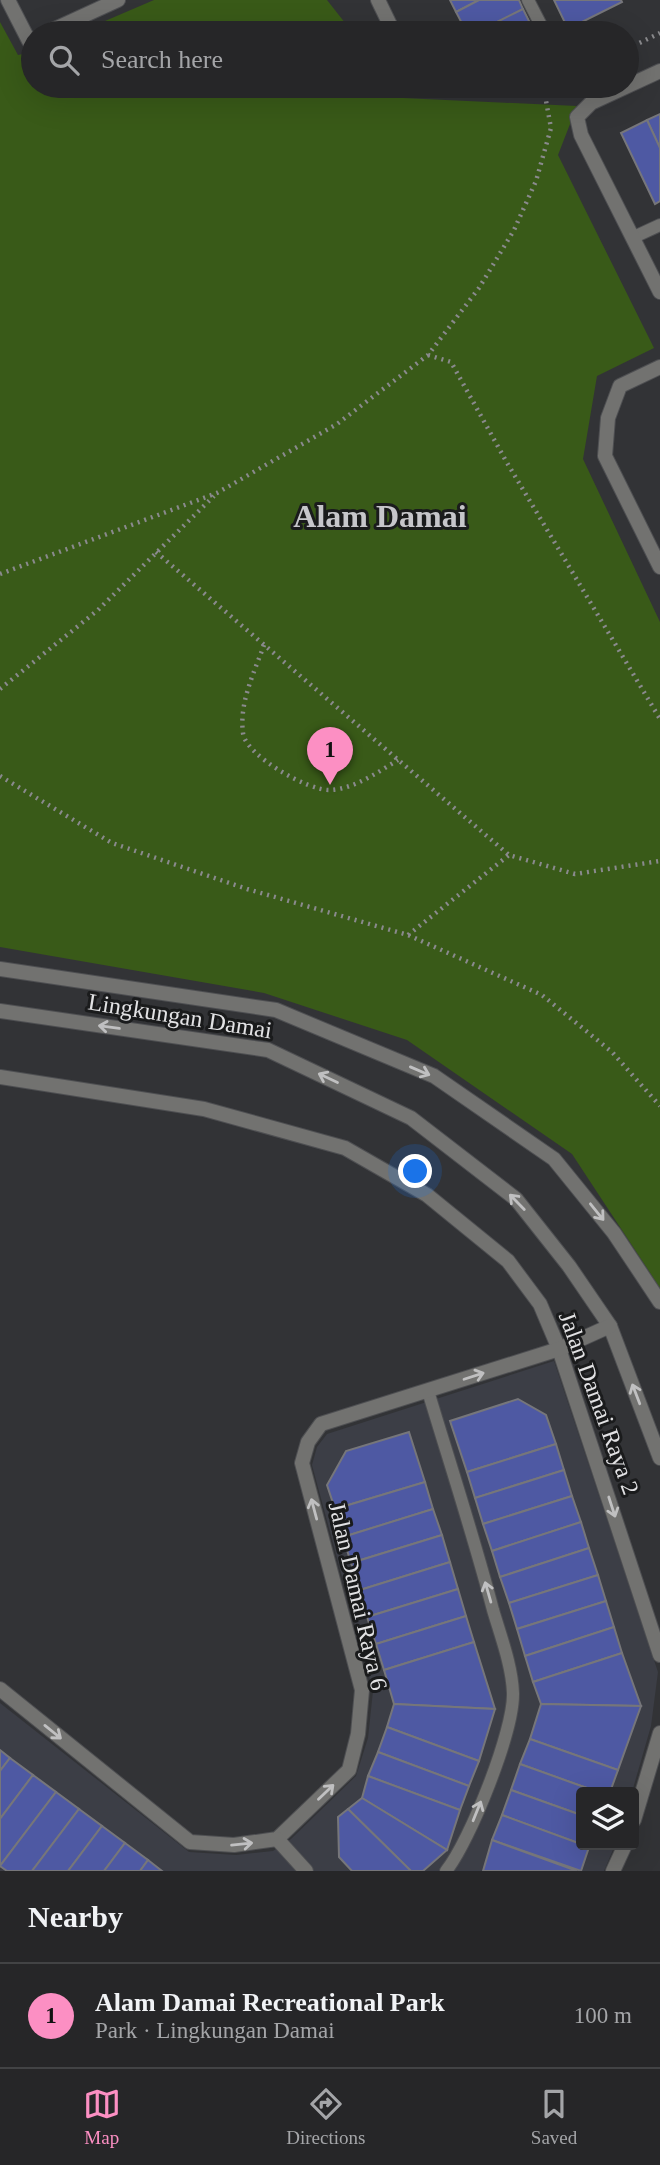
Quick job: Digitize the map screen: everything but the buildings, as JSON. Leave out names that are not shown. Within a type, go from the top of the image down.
[{"type":"street","points":[[8,0],[21,25]]},
{"type":"street","points":[[72,21],[118,0]]},
{"type":"street","points":[[378,0],[388,21]]},
{"type":"street","points":[[639,81],[660,71]]},
{"type":"street","points":[[602,98],[591,103],[578,117],[580,135],[660,292]]},
{"type":"street","points":[[660,367],[620,386],[608,418],[605,456],[660,567]]},
{"type":"street","name":"Lingkungan Damai","points":[[0,969],[276,1010],[434,1076],[554,1158],[614,1233],[660,1302]]},
{"type":"street","name":"Lingkungan Damai","points":[[0,1011],[268,1050],[411,1118],[516,1199],[569,1266],[610,1326],[660,1458]]},
{"type":"street","name":"Jalan Damai Raya 2","points":[[0,1077],[204,1108],[345,1148],[428,1195],[508,1261],[540,1304],[559,1349],[660,1655]]},
{"type":"street","name":"Jalan Damai Raya 6","points":[[277,1839],[349,1770],[358,1734],[362,1690],[302,1463],[307,1442],[321,1424],[559,1349],[610,1326]]},
{"type":"street","points":[[1,1691],[190,1842],[234,1845],[277,1839],[306,1871]]},
{"type":"street","points":[[639,1803],[660,1733]]},
{"type":"street","points":[[614,1871],[623,1850]]},
{"type":"lane","points":[[528,0],[539,21]]},
{"type":"lane","points":[[634,237],[660,225]]},
{"type":"lane","points":[[428,1391],[489,1593],[513,1694],[500,1751],[458,1856],[446,1871]]},
{"type":"path","points":[[639,43],[660,33]]},
{"type":"path","points":[[0,574],[217,493],[337,424],[428,355],[479,288],[514,230],[536,181],[551,128],[545,98]]},
{"type":"path","points":[[428,355],[451,362],[506,461],[660,719]]},
{"type":"path","points":[[0,689],[98,610],[217,493]]},
{"type":"path","points":[[156,552],[509,855],[575,874],[660,860]]},
{"type":"path","points":[[264,645],[243,705],[243,736],[257,757],[296,779],[328,791],[365,780],[398,760]]},
{"type":"path","points":[[0,776],[112,843],[247,889],[408,935],[542,995],[612,1052],[660,1106]]},
{"type":"path","points":[[408,935],[509,855]]},
{"type":"shaded area","points":[[554,1361],[658,1672],[651,1726],[633,1787],[576,1787],[576,1850],[613,1850],[604,1871],[0,1871],[0,1703],[189,1852],[236,1855],[273,1851],[291,1839],[356,1776],[368,1738],[373,1691],[312,1465],[317,1447],[327,1434]]},
{"type":"green space","points":[[154,0],[327,0],[344,21],[105,21]]},
{"type":"green space","points":[[0,22],[18,55],[21,54],[21,98],[403,98],[577,106],[558,155],[654,348],[597,376],[583,459],[660,622],[660,1288],[572,1154],[407,1040],[264,993],[0,947]]},
{"type":"place","name":"Alam Damai Recreational Park","points":[[330,785]]},
{"type":"district","name":"Alam Damai","points":[[380,516]]}]
